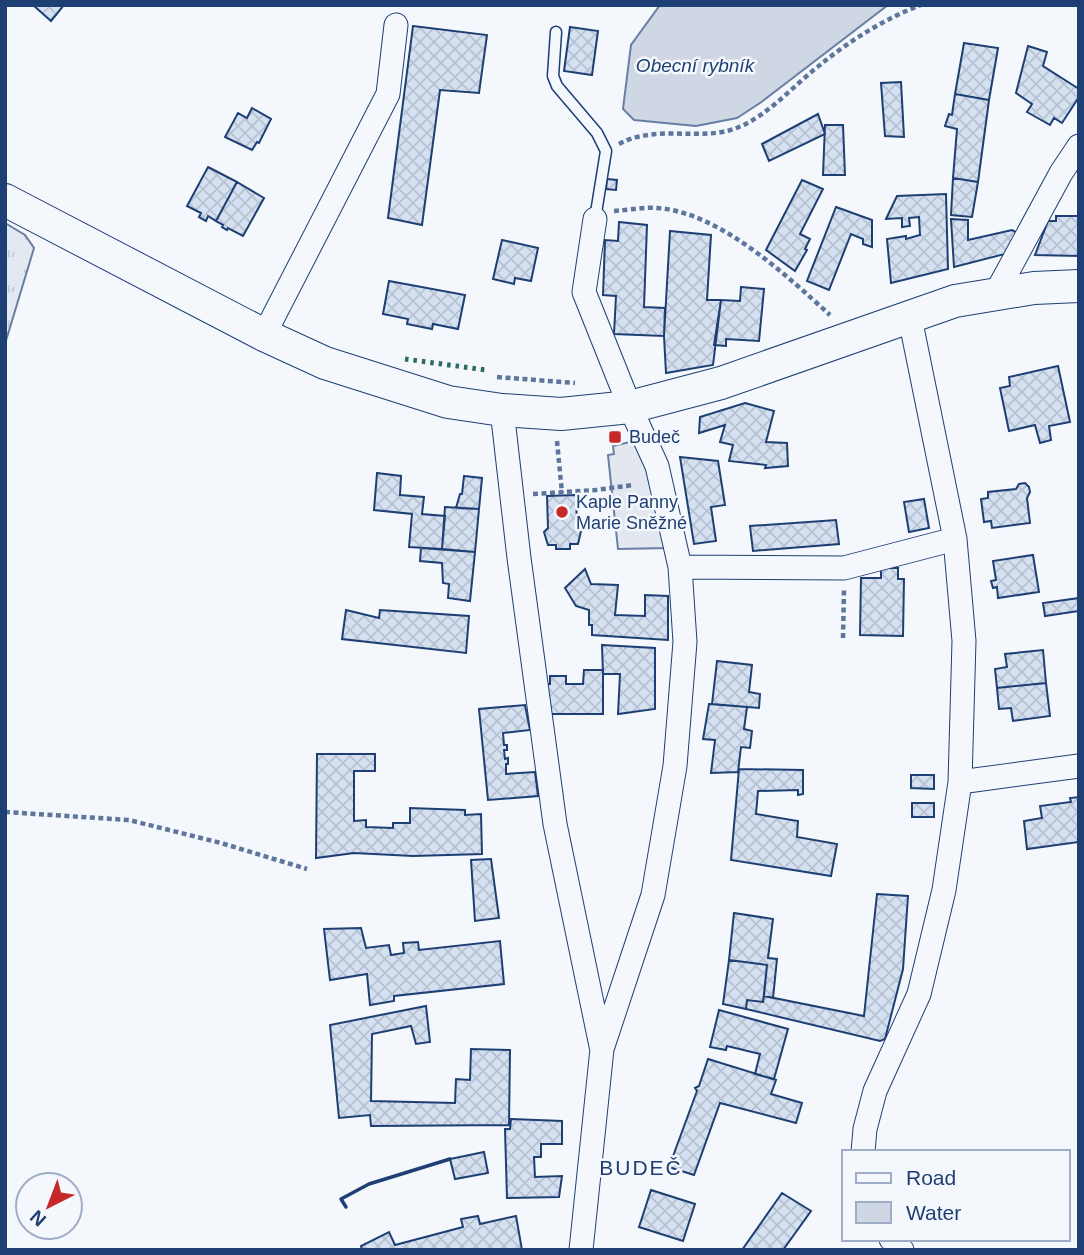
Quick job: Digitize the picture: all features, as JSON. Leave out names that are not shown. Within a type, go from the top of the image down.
[{"type":"street","points":[[264,335],[388,94],[396,25]]},
{"type":"street","points":[[996,293],[1061,173],[1079,146]]},
{"type":"street","points":[[5,200],[264,335],[325,363],[390,386],[448,402],[502,410],[561,414],[629,407],[721,383],[955,301],[996,293],[1079,286]]},
{"type":"street","points":[[581,1250],[602,1049],[653,895],[675,766],[685,642],[680,568],[657,466],[629,407],[584,292],[595,219]]},
{"type":"street","points":[[863,1150],[865,1129],[875,1091],[919,994],[944,890],[960,782],[964,641],[955,539],[910,318]]},
{"type":"street","points":[[502,410],[555,824],[602,1049]]},
{"type":"street","points":[[680,568],[844,568],[955,539]]},
{"type":"street","points":[[960,782],[1079,766]]},
{"type":"lane","points":[[556,32],[553,76],[556,86],[597,133],[606,151],[595,219]]},
{"type":"path","points":[[606,151],[650,133],[721,133],[740,127],[761,115],[850,42],[921,5]]},
{"type":"path","points":[[595,219],[612,211],[658,208],[680,212],[713,225],[780,269],[831,315]]},
{"type":"path","points":[[497,377],[579,383],[617,377]]},
{"type":"path","points":[[557,440],[562,493],[633,485]]},
{"type":"path","points":[[843,638],[844,568]]},
{"type":"path","points":[[5,812],[129,820],[221,843],[307,869]]},
{"type":"green space","points":[[5,223],[25,235],[34,248],[5,344]]},
{"type":"shaded area","points":[[634,441],[642,446],[667,548],[618,549],[608,455],[614,454],[613,446]]},
{"type":"water","name":"Obecní rybník","points":[[660,5],[888,5],[737,118],[696,126],[634,120],[623,109],[631,45]]},
{"type":"building","points":[[33,5],[64,5],[51,21]]},
{"type":"building","points":[[413,26],[487,35],[479,93],[440,90],[422,225],[388,218]]},
{"type":"building","points":[[570,27],[598,31],[592,75],[564,71]]},
{"type":"building","points":[[964,43],[998,48],[989,100],[955,94]]},
{"type":"building","points":[[1028,46],[1047,52],[1043,66],[1079,89],[1079,97],[1062,123],[1054,118],[1050,125],[1027,112],[1032,104],[1016,93]]},
{"type":"building","points":[[901,82],[904,137],[885,136],[881,83]]},
{"type":"building","points":[[955,94],[989,100],[978,182],[953,178],[957,129],[945,126],[949,114],[952,115]]},
{"type":"building","points":[[252,108],[271,119],[259,143],[257,142],[252,150],[225,137],[238,113],[247,118]]},
{"type":"building","points":[[818,114],[825,134],[769,161],[762,144]]},
{"type":"building","points":[[825,125],[843,125],[845,175],[823,175]]},
{"type":"building","points":[[208,167],[237,182],[216,221],[208,216],[206,221],[199,217],[201,213],[187,206]]},
{"type":"building","points":[[953,178],[978,182],[972,217],[951,215]]},
{"type":"building","points":[[607,179],[617,180],[616,190],[606,189]]},
{"type":"building","points":[[802,180],[823,189],[800,234],[810,239],[795,271],[766,250]]},
{"type":"building","points":[[237,182],[264,198],[243,236],[228,228],[227,230],[216,221]]},
{"type":"building","points":[[946,194],[948,269],[891,283],[887,239],[906,236],[906,239],[920,235],[919,217],[909,218],[910,226],[902,227],[902,218],[886,219],[897,196]]},
{"type":"building","points":[[836,207],[872,220],[872,247],[863,244],[863,239],[851,234],[829,290],[807,281]]},
{"type":"building","points":[[1056,216],[1079,216],[1079,256],[1035,255],[1048,221],[1056,221]]},
{"type":"building","points":[[951,219],[968,220],[968,240],[1012,230],[1018,233],[1005,254],[954,267]]},
{"type":"building","points":[[619,222],[647,225],[644,307],[665,308],[664,336],[614,334],[616,296],[603,295],[605,240],[618,241]]},
{"type":"building","points":[[670,231],[711,235],[707,300],[721,300],[713,365],[666,373],[664,336]]},
{"type":"building","points":[[502,240],[538,248],[531,281],[515,278],[514,284],[493,279]]},
{"type":"building","points":[[389,281],[465,295],[458,329],[433,324],[432,329],[407,324],[408,319],[383,314]]},
{"type":"building","points":[[741,287],[764,289],[759,341],[726,339],[726,346],[714,345],[721,300],[740,301]]},
{"type":"building","points":[[1058,366],[1070,422],[1049,426],[1051,440],[1040,443],[1035,425],[1009,431],[1000,388],[1010,386],[1009,377]]},
{"type":"building","points":[[745,403],[774,411],[766,442],[787,443],[788,466],[765,468],[766,465],[729,461],[733,445],[720,442],[725,425],[699,433],[700,417]]},
{"type":"building","points":[[680,457],[718,461],[725,505],[711,507],[716,541],[694,544]]},
{"type":"building","points":[[377,473],[401,476],[400,495],[424,497],[422,514],[445,516],[442,549],[409,547],[412,514],[374,510]]},
{"type":"building","points":[[464,476],[482,478],[479,509],[456,508],[462,494]]},
{"type":"building","points":[[1025,483],[1030,492],[1027,498],[1030,523],[992,528],[991,521],[984,522],[981,499],[988,498],[988,492],[1016,489],[1019,484]]},
{"type":"building","name":"Kaple Panny Marie Sněžné","points":[[576,495],[577,527],[581,531],[578,544],[570,544],[570,549],[556,549],[556,545],[548,545],[544,532],[548,528],[547,496]]},
{"type":"building","points":[[924,499],[929,528],[909,532],[904,502]]},
{"type":"building","points":[[445,507],[479,509],[475,552],[442,549]]},
{"type":"building","points":[[836,520],[839,544],[753,551],[750,526]]},
{"type":"building","points":[[421,548],[475,552],[470,601],[448,598],[449,584],[443,583],[442,563],[420,561]]},
{"type":"building","points":[[1033,555],[1039,592],[998,598],[997,587],[993,588],[991,581],[996,580],[993,561]]},
{"type":"building","points":[[881,568],[898,568],[898,579],[904,579],[903,636],[860,635],[861,578],[881,578]]},
{"type":"building","points":[[585,569],[591,584],[618,585],[615,615],[645,616],[645,595],[668,596],[668,640],[592,635],[589,610],[576,606],[565,588]]},
{"type":"building","points":[[1079,598],[1079,611],[1045,616],[1043,603]]},
{"type":"building","points":[[346,610],[379,618],[380,610],[469,616],[466,653],[342,639]]},
{"type":"building","points":[[602,645],[655,648],[655,709],[618,714],[620,674],[603,674]]},
{"type":"building","points":[[1043,650],[1046,683],[997,688],[995,669],[1007,667],[1005,654]]},
{"type":"building","points":[[717,661],[752,665],[749,692],[760,694],[759,708],[712,704]]},
{"type":"building","points":[[584,670],[603,670],[603,714],[544,714],[540,684],[550,684],[550,676],[566,676],[566,684],[583,684]]},
{"type":"building","points":[[1046,683],[1050,716],[1013,721],[1011,708],[999,709],[997,688]]},
{"type":"building","points":[[709,704],[747,707],[744,729],[752,731],[750,748],[741,747],[738,772],[711,773],[715,740],[703,739]]},
{"type":"building","points":[[525,705],[530,730],[503,733],[504,745],[507,745],[507,750],[504,750],[505,759],[508,758],[506,774],[535,772],[538,796],[488,800],[479,709]]},
{"type":"building","points":[[317,754],[375,754],[375,771],[354,771],[354,821],[366,820],[366,827],[393,828],[393,823],[410,823],[410,808],[465,810],[465,815],[481,814],[482,854],[413,856],[354,853],[316,858]]},
{"type":"building","points":[[739,769],[803,770],[803,794],[798,795],[798,790],[758,791],[756,814],[798,821],[797,837],[837,844],[831,876],[731,860]]},
{"type":"building","points":[[911,775],[934,775],[934,789],[911,788]]},
{"type":"building","points":[[1079,797],[1079,842],[1027,849],[1024,821],[1042,818],[1040,806],[1071,802],[1070,798]]},
{"type":"building","points":[[912,803],[934,803],[934,817],[912,817]]},
{"type":"building","points":[[491,859],[499,918],[475,921],[471,860]]},
{"type":"building","points":[[877,894],[908,896],[903,969],[885,1039],[880,1041],[746,1009],[747,1000],[763,1002],[764,996],[864,1016]]},
{"type":"building","points":[[734,913],[773,919],[768,958],[777,959],[773,998],[764,996],[767,965],[729,960]]},
{"type":"building","points":[[361,928],[366,948],[389,945],[391,955],[404,953],[403,943],[418,942],[419,950],[500,941],[504,984],[394,996],[394,1001],[370,1005],[367,974],[330,980],[324,929]]},
{"type":"building","points":[[729,960],[767,965],[763,1002],[747,1000],[746,1009],[723,1004]]},
{"type":"building","points":[[426,1006],[430,1042],[416,1044],[411,1026],[372,1034],[371,1101],[455,1103],[456,1079],[470,1080],[471,1049],[510,1050],[509,1125],[371,1126],[370,1115],[339,1118],[330,1025]]},
{"type":"building","points":[[719,1010],[788,1029],[774,1079],[755,1074],[760,1054],[727,1046],[726,1050],[710,1047]]},
{"type":"building","points":[[708,1059],[776,1080],[771,1094],[802,1103],[796,1123],[720,1103],[694,1175],[669,1167],[697,1091],[695,1088],[699,1086]]},
{"type":"building","points":[[511,1119],[562,1121],[562,1144],[541,1144],[541,1157],[534,1157],[535,1177],[562,1176],[559,1197],[507,1198],[505,1129],[510,1129]]},
{"type":"building","points":[[484,1152],[488,1173],[455,1179],[450,1159]]},
{"type":"building","points":[[651,1190],[695,1204],[683,1241],[639,1227]]},
{"type":"building","points":[[782,1193],[811,1211],[783,1250],[742,1250]]},
{"type":"building","points":[[478,1216],[480,1224],[516,1216],[522,1250],[362,1250],[361,1246],[389,1232],[395,1245],[463,1227],[461,1219]]},
{"type":"hedge","points":[[405,359],[486,370]]},
{"type":"wall","points":[[346,1207],[341,1199],[369,1184],[450,1159]]},
{"type":"place","name":"Budeč","points":[[615,437]]},
{"type":"place","name":"Kaple Panny Marie Sněžné","points":[[562,512]]},
{"type":"district","name":"BUDEČ","points":[[641,1168]]}]
